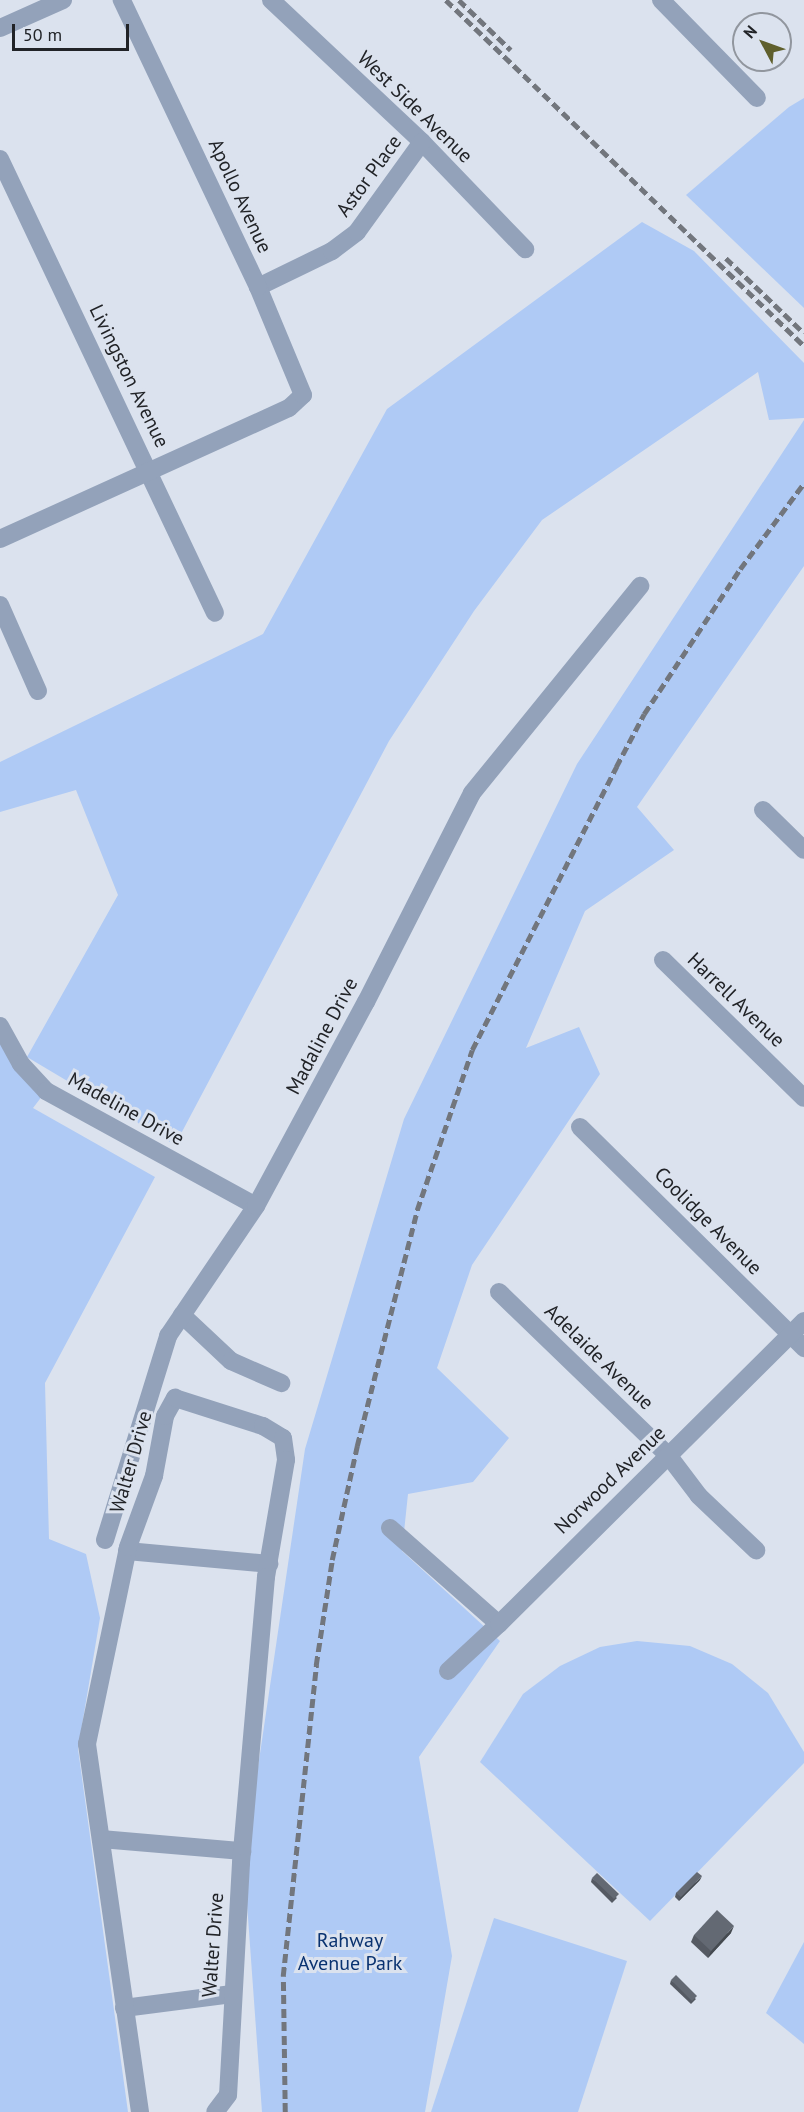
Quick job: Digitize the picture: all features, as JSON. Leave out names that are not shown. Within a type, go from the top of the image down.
[{"type":"street","points":[[0,28],[63,0]]},
{"type":"street","name":"Apollo Avenue","points":[[123,0],[258,287],[301,384],[303,395],[289,408],[150,471]]},
{"type":"street","name":"West Side Avenue","points":[[271,0],[422,142],[525,249]]},
{"type":"street","points":[[665,1],[757,98]]},
{"type":"street","name":"Astor Place","points":[[258,287],[332,251],[357,232],[422,142]]},
{"type":"street","name":"Livingston Avenue","points":[[0,159],[150,471],[215,613]]},
{"type":"street","points":[[0,539],[150,471]]},
{"type":"street","name":"Madaline Drive","points":[[105,1540],[168,1336],[256,1206],[366,1002],[472,793],[640,586]]},
{"type":"street","points":[[0,605],[38,691]]},
{"type":"street","points":[[763,810],[804,849]]},
{"type":"street","name":"Harrell Avenue","points":[[663,960],[804,1098]]},
{"type":"street","name":"Madeline Drive","points":[[0,1026],[21,1064],[46,1091],[256,1206]]},
{"type":"street","name":"Coolidge Avenue","points":[[580,1127],[804,1348]]},
{"type":"street","name":"Adelaide Avenue","points":[[499,1292],[668,1455],[699,1496],[756,1550]]},
{"type":"street","points":[[182,1315],[231,1361],[280,1383]]},
{"type":"street","name":"Norwood Avenue","points":[[448,1671],[500,1624],[804,1321]]},
{"type":"street","name":"Walter Drive","points":[[140,2112],[87,1744],[127,1551],[154,1476],[165,1416],[175,1398],[263,1426],[283,1438],[286,1460],[269,1564],[242,1851],[228,2095],[215,2112]]},
{"type":"street","points":[[390,1528],[500,1624]]},
{"type":"street","points":[[127,1551],[269,1564]]},
{"type":"street","points":[[101,1839],[242,1851]]},
{"type":"street","points":[[124,2008],[232,1994]]},
{"type":"green space","points":[[804,98],[804,308],[686,195],[789,107]]},
{"type":"green space","points":[[642,222],[694,251],[804,363],[804,418],[769,420],[758,372],[542,520],[474,611],[389,741],[175,1145],[27,1057],[118,895],[76,790],[0,812],[0,762],[263,634],[387,409]]},
{"type":"green space","name":"Rahway Avenue Park","points":[[804,420],[804,566],[637,807],[674,850],[585,911],[526,1048],[579,1027],[600,1074],[472,1265],[437,1368],[509,1438],[473,1482],[408,1494],[402,1551],[500,1641],[419,1757],[452,1956],[425,2112],[262,2112],[244,1862],[305,1449],[404,1119],[577,764]]},
{"type":"green space","points":[[0,1022],[46,1091],[33,1108],[155,1177],[45,1383],[49,1539],[86,1554],[100,1618],[78,1749],[128,2112],[0,2112]]},
{"type":"green space","points":[[637,1641],[690,1646],[732,1664],[768,1693],[804,1752],[804,1763],[650,1921],[480,1762],[523,1694],[560,1666],[600,1647]]},
{"type":"green space","points":[[494,1918],[627,1961],[578,2112],[431,2112]]},
{"type":"green space","points":[[804,1942],[804,2044],[766,2013]]},
{"type":"building","points":[[697,1872],[702,1876],[681,1897],[676,1893]]},
{"type":"building","points":[[597,1873],[619,1894],[614,1899],[592,1878]]},
{"type":"building","points":[[717,1910],[734,1926],[711,1951],[694,1935]]},
{"type":"building","points":[[676,1975],[697,1996],[692,2001],[671,1980]]},
{"type":"railway","points":[[446,0],[804,346]]},
{"type":"railway","points":[[459,0],[511,50]]},
{"type":"railway","points":[[726,258],[804,333]]},
{"type":"railway","points":[[285,2112],[283,1976],[316,1665],[332,1560],[357,1446],[417,1210],[472,1050],[644,714],[740,569],[804,483]]}]
